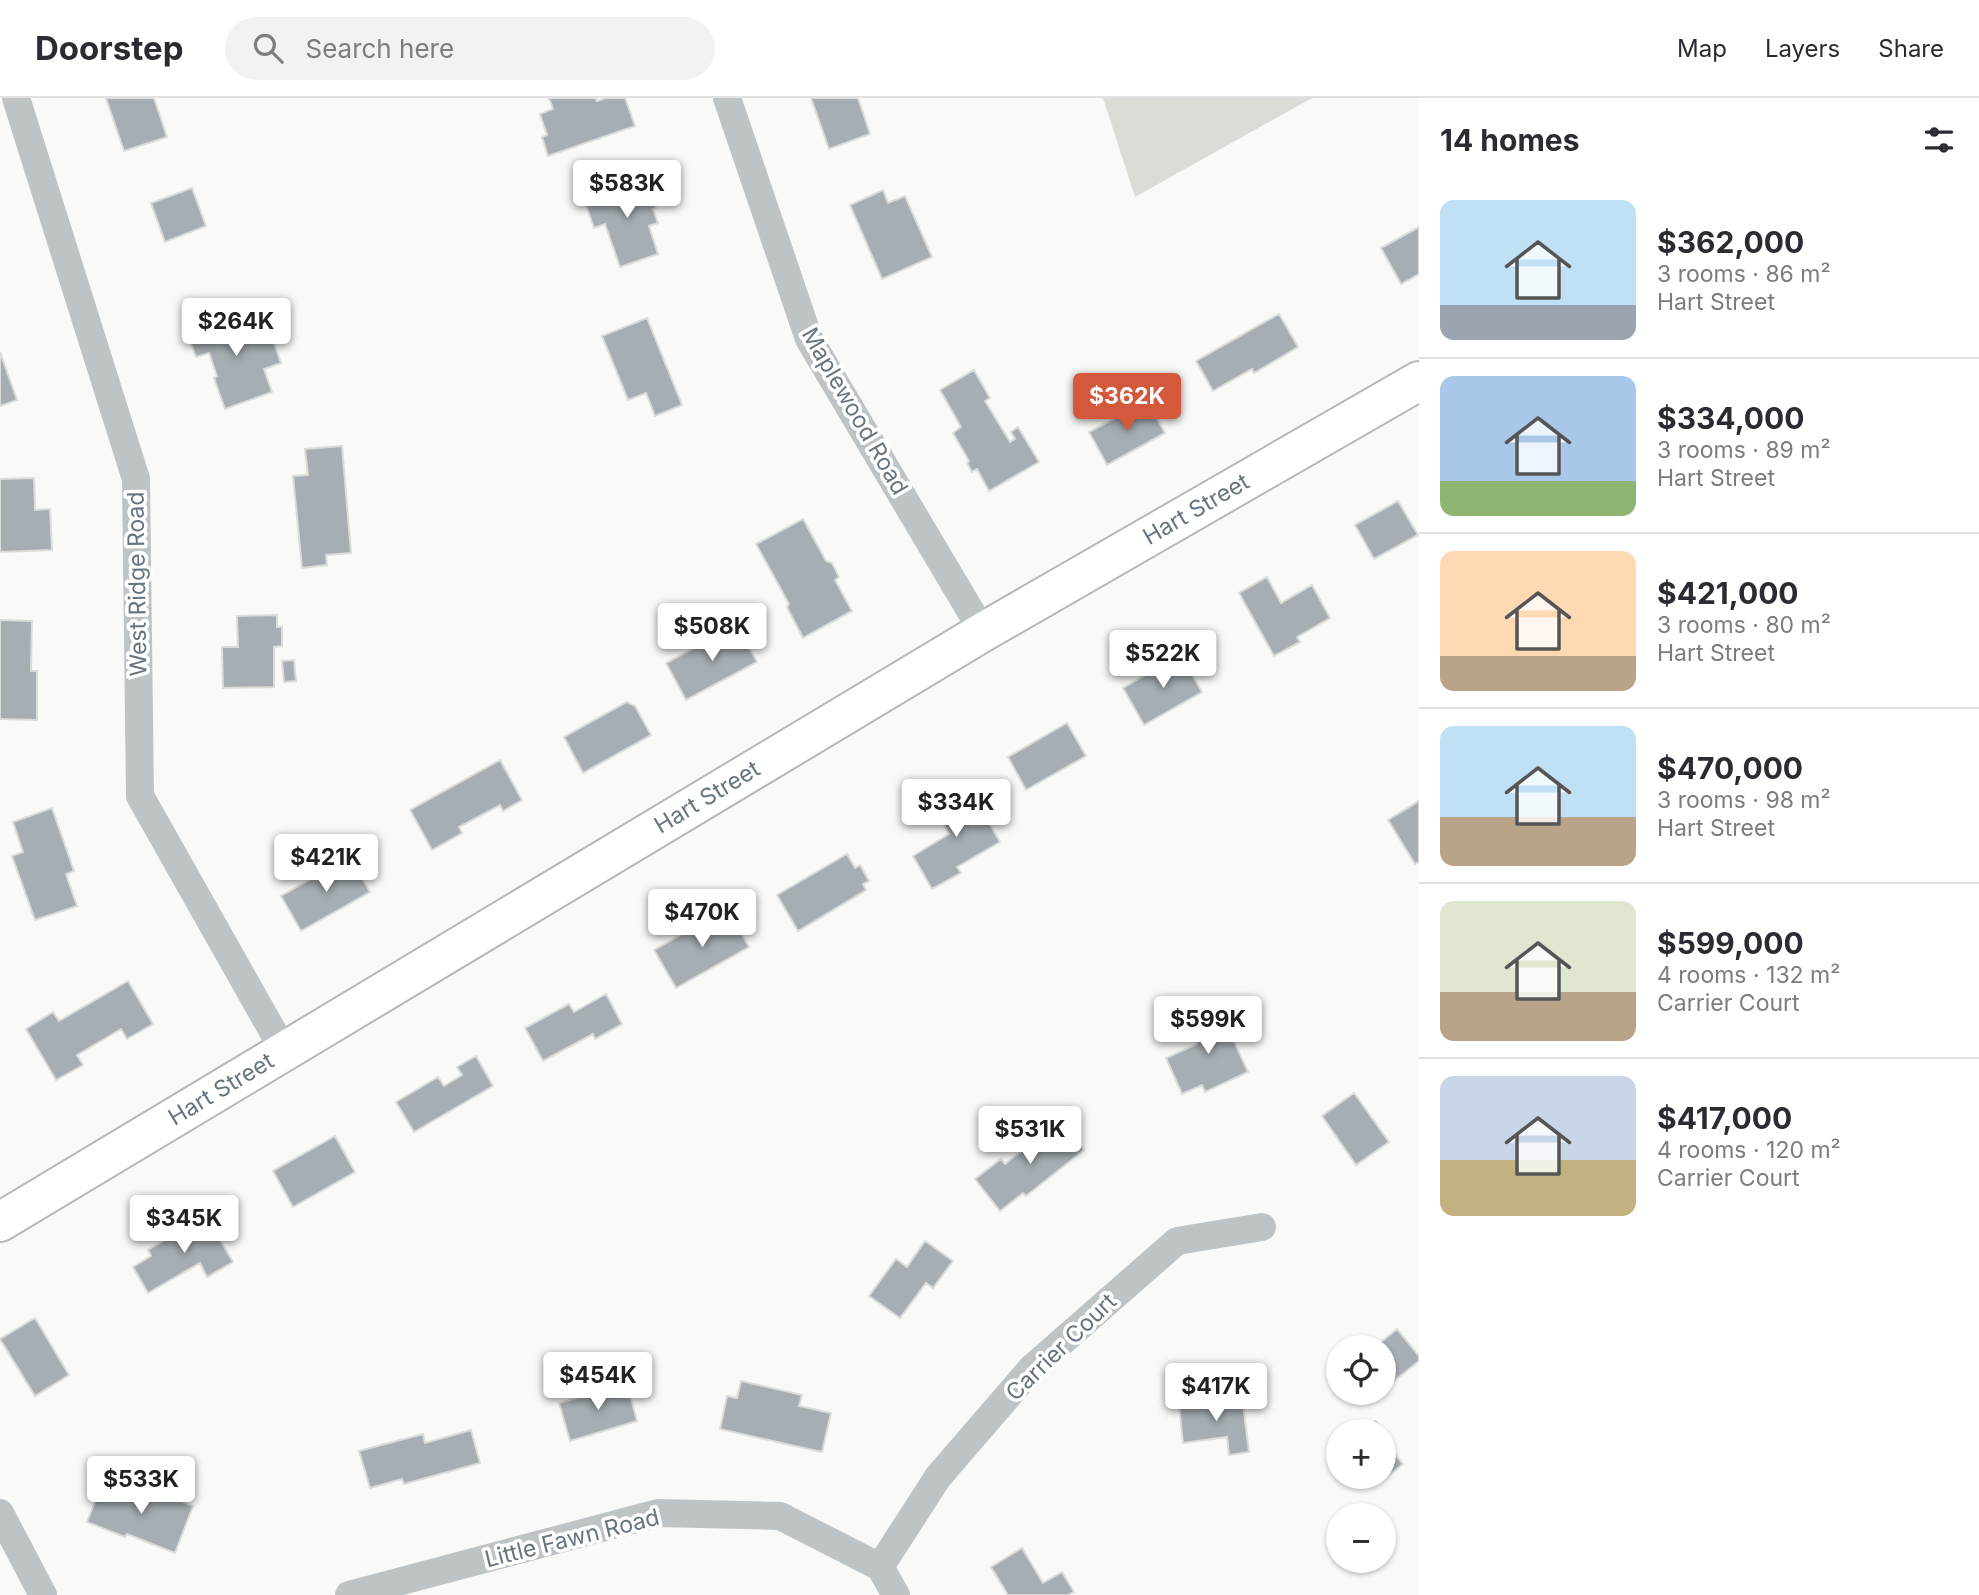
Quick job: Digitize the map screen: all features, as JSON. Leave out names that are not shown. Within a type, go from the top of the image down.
[{"type":"street","name":"West Ridge Road","points":[[16,98],[136,479],[140,796],[284,1051]]},
{"type":"street","name":"Maplewood Road","points":[[727,98],[809,339],[983,632]]},
{"type":"street","name":"Hart Street","points":[[0,1222],[983,632],[1419,381]]},
{"type":"street","name":"Carrier Court","points":[[880,1567],[938,1477],[1031,1368],[1177,1241],[1262,1227]]},
{"type":"street","points":[[0,1513],[43,1595]]},
{"type":"street","name":"Little Fawn Road","points":[[349,1595],[658,1514],[780,1516],[880,1567]]},
{"type":"street","points":[[880,1567],[896,1595]]},
{"type":"shaded area","points":[[1103,98],[1312,98],[1135,197]]},
{"type":"building","points":[[106,98],[154,98],[167,137],[124,151]]},
{"type":"building","points":[[549,98],[595,98],[597,101],[625,98],[635,126],[548,156],[542,137],[547,135],[540,114],[553,109]]},
{"type":"building","points":[[811,98],[858,98],[870,134],[829,149]]},
{"type":"building","points":[[646,178],[656,208],[653,209],[658,223],[649,226],[658,254],[620,267],[605,224],[594,228],[584,199]]},
{"type":"building","points":[[192,188],[206,226],[165,242],[151,203]]},
{"type":"building","points":[[883,190],[888,203],[905,196],[932,257],[882,279],[850,205]]},
{"type":"building","points":[[1419,227],[1419,274],[1401,284],[1381,248]]},
{"type":"building","points":[[242,310],[253,342],[271,335],[281,363],[264,369],[272,392],[225,409],[209,353],[196,357],[186,330]]},
{"type":"building","points":[[1279,314],[1298,347],[1254,373],[1252,369],[1213,391],[1196,361]]},
{"type":"building","points":[[647,318],[682,405],[655,416],[646,393],[628,400],[602,336]]},
{"type":"building","points":[[0,352],[17,400],[0,406]]},
{"type":"building","points":[[974,370],[990,398],[985,401],[1010,442],[1015,439],[1011,432],[1018,427],[1039,462],[989,491],[977,469],[972,472],[967,463],[969,461],[953,433],[961,427],[940,390]]},
{"type":"building","points":[[1147,401],[1165,433],[1107,465],[1089,432]]},
{"type":"building","points":[[342,446],[351,553],[326,555],[327,565],[302,568],[293,476],[308,475],[305,449]]},
{"type":"building","points":[[34,478],[35,510],[50,509],[52,550],[0,552],[0,479]]},
{"type":"building","points":[[1398,501],[1418,535],[1374,559],[1355,525]]},
{"type":"building","points":[[803,519],[826,561],[832,563],[839,577],[835,580],[852,611],[803,638],[787,607],[789,604],[756,544]]},
{"type":"building","points":[[1267,577],[1281,603],[1312,585],[1330,618],[1297,637],[1300,642],[1274,656],[1239,593]]},
{"type":"building","points":[[277,615],[277,627],[282,627],[282,646],[274,647],[274,687],[223,688],[222,647],[238,647],[237,616]]},
{"type":"building","points":[[0,620],[32,621],[31,671],[37,671],[37,720],[0,719]]},
{"type":"building","points":[[737,625],[757,662],[686,700],[666,663]]},
{"type":"building","points":[[1181,655],[1202,692],[1144,725],[1123,688]]},
{"type":"building","points":[[294,660],[296,681],[284,682],[282,661]]},
{"type":"building","points":[[627,702],[635,706],[651,735],[583,773],[564,737]]},
{"type":"building","points":[[1067,723],[1086,756],[1026,790],[1008,757]]},
{"type":"building","points":[[500,760],[522,800],[503,811],[500,805],[459,827],[462,833],[432,850],[410,810]]},
{"type":"building","points":[[968,787],[1000,842],[957,867],[961,873],[932,889],[913,856],[949,834],[934,806]]},
{"type":"building","points":[[1419,801],[1419,862],[1415,864],[1388,820]]},
{"type":"building","points":[[52,808],[74,871],[66,874],[77,906],[35,920],[12,856],[23,852],[13,822]]},
{"type":"building","points":[[847,854],[855,868],[860,865],[869,881],[863,884],[866,890],[798,931],[777,895]]},
{"type":"building","points":[[350,857],[370,892],[301,931],[281,896]]},
{"type":"building","points":[[727,909],[749,947],[676,988],[654,950]]},
{"type":"building","points":[[128,981],[153,1024],[127,1039],[121,1029],[77,1055],[83,1065],[56,1080],[26,1029],[53,1012],[59,1021]]},
{"type":"building","points":[[606,994],[622,1024],[595,1039],[593,1034],[543,1061],[525,1028],[569,1004],[574,1012]]},
{"type":"building","points":[[1208,1008],[1212,1017],[1221,1013],[1248,1072],[1205,1092],[1202,1085],[1182,1094],[1166,1058],[1197,1044],[1189,1028],[1197,1024],[1193,1015]]},
{"type":"building","points":[[476,1056],[493,1086],[414,1132],[396,1102],[438,1077],[444,1086],[462,1075],[457,1067]]},
{"type":"building","points":[[1354,1093],[1389,1142],[1356,1165],[1322,1116]]},
{"type":"building","points":[[1061,1120],[1084,1150],[1026,1196],[1023,1193],[1000,1211],[975,1179],[1001,1159],[1005,1164]]},
{"type":"building","points":[[335,1136],[355,1172],[293,1207],[273,1171]]},
{"type":"building","points":[[206,1216],[233,1262],[207,1277],[200,1263],[148,1293],[133,1267],[151,1256],[148,1250]]},
{"type":"building","points":[[925,1241],[953,1261],[933,1288],[926,1283],[900,1318],[869,1296],[896,1259],[907,1267]]},
{"type":"building","points":[[35,1318],[69,1375],[35,1396],[0,1339]]},
{"type":"building","points":[[1397,1329],[1419,1356],[1419,1361],[1396,1379],[1396,1335],[1390,1335]]},
{"type":"building","points":[[741,1381],[802,1395],[799,1406],[831,1413],[822,1452],[720,1429],[727,1396],[737,1398]]},
{"type":"building","points":[[627,1384],[637,1421],[570,1441],[559,1403]]},
{"type":"building","points":[[1242,1397],[1249,1452],[1229,1455],[1227,1437],[1183,1443],[1179,1405]]},
{"type":"building","points":[[471,1430],[480,1463],[404,1484],[402,1479],[370,1488],[359,1451],[423,1434],[425,1443]]},
{"type":"building","points":[[1396,1456],[1403,1464],[1396,1470]]},
{"type":"building","points":[[103,1481],[143,1496],[147,1488],[193,1506],[175,1553],[87,1522]]},
{"type":"building","points":[[1022,1548],[1043,1583],[1062,1572],[1074,1592],[1068,1595],[1008,1595],[991,1567]]}]
